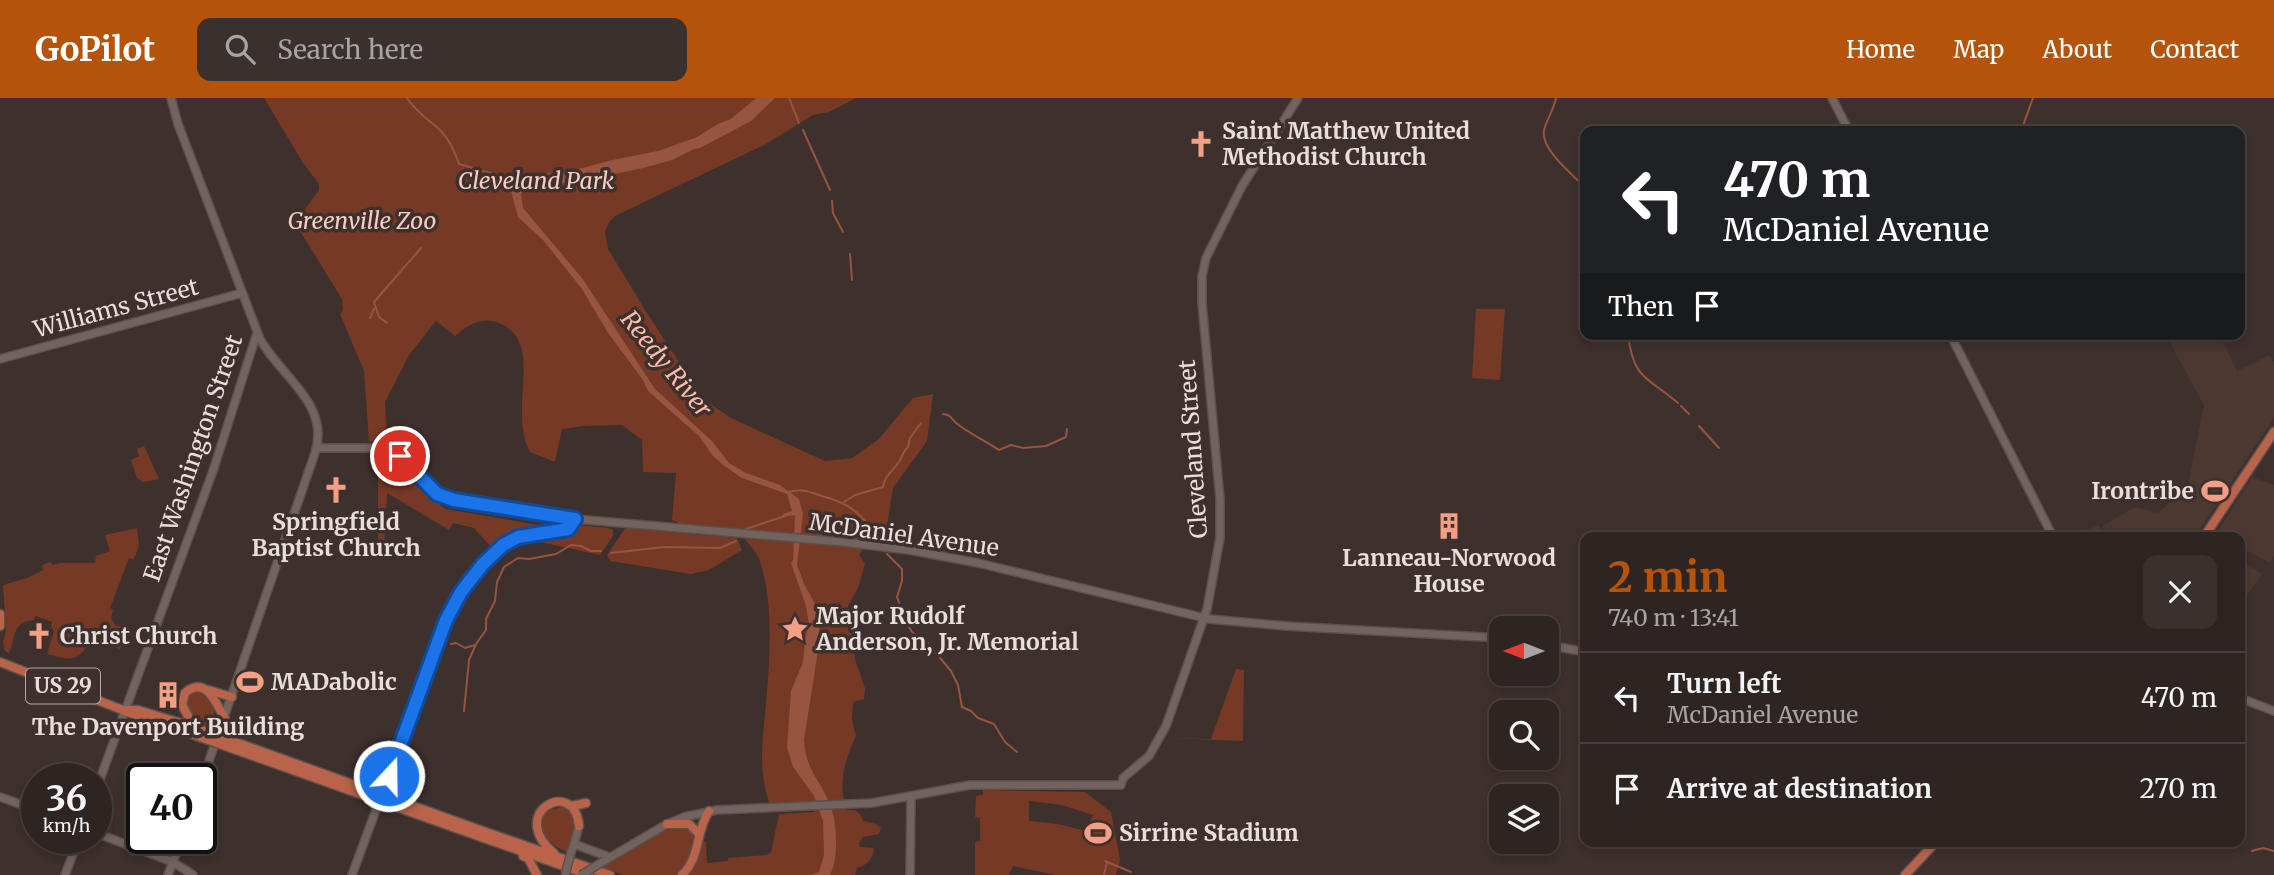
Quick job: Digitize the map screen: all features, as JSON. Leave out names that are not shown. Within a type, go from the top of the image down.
[{"type":"main road","points":[[2207,532],[2274,432]]},
{"type":"main road","points":[[0,614],[0,626]]},
{"type":"main road","name":"US 29","points":[[0,662],[126,710],[199,732],[479,833],[610,875]]},
{"type":"main road","points":[[199,732],[182,705],[187,691],[194,687],[232,697]]},
{"type":"main road","points":[[205,689],[215,700],[225,719]]},
{"type":"main road","points":[[559,857],[548,848],[540,836],[537,816],[543,808],[554,802],[564,802],[572,806],[586,803]]},
{"type":"main road","points":[[572,806],[579,826]]},
{"type":"main road","points":[[682,875],[693,861],[702,821],[709,811]]},
{"type":"main road","points":[[667,824],[689,824],[698,834]]},
{"type":"main road","name":"US 29","points":[[479,833],[498,844],[589,875]]},
{"type":"main road","points":[[498,844],[528,858],[537,875]]},
{"type":"main road","points":[[1905,875],[1931,847]]},
{"type":"street","name":"East Washington Street","points":[[106,763],[213,471],[257,332],[178,124],[171,98]]},
{"type":"street","name":"Cleveland Street","points":[[581,875],[667,824],[709,811],[872,803],[970,785],[1121,785],[1123,778],[1145,760],[1160,738],[1205,618],[1219,548],[1220,499],[1205,340],[1202,276],[1212,243],[1242,186],[1298,98]]},
{"type":"street","points":[[1832,98],[1846,126]]},
{"type":"street","name":"Williams Street","points":[[0,359],[242,293]]},
{"type":"street","points":[[209,763],[317,448],[317,427],[312,408],[302,391],[265,347],[257,332]]},
{"type":"street","points":[[1953,340],[2050,532]]},
{"type":"street","name":"McDaniel Avenue","points":[[317,448],[395,448],[442,496],[454,500],[575,519],[909,550],[978,563],[1205,618],[1286,626],[1489,637]]},
{"type":"street","points":[[352,875],[453,604],[483,564],[503,545],[518,537],[568,529],[575,519]]},
{"type":"street","points":[[1559,647],[1580,651]]},
{"type":"street","points":[[2245,700],[2274,711]]},
{"type":"street","points":[[910,875],[911,796]]},
{"type":"street","points":[[0,797],[21,804]]},
{"type":"street","points":[[565,875],[579,826]]},
{"type":"street","points":[[112,839],[173,862],[193,875]]},
{"type":"street","points":[[573,847],[606,859]]},
{"type":"street","points":[[65,875],[73,854]]},
{"type":"street","points":[[168,875],[176,854]]},
{"type":"shaded area","points":[[756,98],[775,98],[751,121],[672,160],[577,182],[527,187],[521,194],[523,208],[582,278],[655,389],[712,441],[729,463],[746,473],[780,485],[799,499],[803,514],[797,565],[817,607],[820,638],[804,740],[807,760],[826,796],[834,819],[836,852],[830,875],[811,875],[819,872],[824,855],[823,821],[814,796],[793,767],[787,747],[791,691],[803,662],[809,624],[806,606],[791,563],[795,515],[782,517],[792,511],[787,494],[742,478],[723,465],[699,436],[648,391],[582,289],[543,240],[518,217],[511,191],[514,182],[524,176],[575,170],[658,151],[697,137],[731,119]]},
{"type":"shaded area","points":[[2176,340],[2222,340],[2237,371],[2269,355],[2274,362],[2274,418],[2198,532],[2104,532],[2102,527],[2134,507],[2158,513],[2188,485],[2204,405],[2170,343]]},
{"type":"shaded area","points":[[2252,477],[2274,485],[2274,556],[2270,563],[2245,550],[2245,532],[2217,532]]},
{"type":"shaded area","points":[[2099,525],[2103,532],[2081,532]]},
{"type":"shaded area","points":[[2245,564],[2262,574],[2245,598]]},
{"type":"green space","name":"Cleveland Park","points":[[264,98],[856,98],[829,112],[813,115],[766,144],[615,216],[605,232],[608,249],[703,399],[731,418],[825,461],[852,458],[879,439],[913,398],[933,394],[927,441],[893,488],[885,539],[865,545],[859,555],[865,564],[858,588],[848,606],[855,659],[865,688],[864,699],[853,702],[852,720],[856,736],[846,763],[844,801],[847,810],[855,810],[863,821],[881,828],[879,834],[863,837],[859,843],[860,847],[874,848],[874,852],[869,861],[857,868],[855,875],[687,875],[696,864],[701,840],[706,842],[707,863],[728,861],[728,858],[767,855],[771,852],[779,814],[814,812],[811,802],[770,804],[763,778],[762,754],[770,630],[767,592],[758,556],[743,537],[679,526],[678,522],[672,520],[676,473],[643,472],[642,440],[622,425],[562,429],[555,462],[530,452],[522,425],[522,351],[511,330],[493,321],[476,323],[455,336],[436,321],[409,355],[385,402],[387,441],[369,442],[364,371],[340,314],[343,310],[342,299],[295,223],[319,190],[319,184],[303,163]]},
{"type":"green space","points":[[1476,309],[1505,309],[1500,380],[1472,378]]},
{"type":"green space","points":[[144,446],[159,479],[143,482],[137,478],[131,460],[139,456],[137,449]]},
{"type":"green space","points":[[378,458],[393,458],[428,497],[446,509],[544,526],[510,534],[492,548],[474,528],[453,523],[449,530],[387,493],[384,551],[383,558],[378,557]]},
{"type":"green space","points":[[576,525],[608,528],[613,530],[613,536],[600,555],[540,542],[563,538],[563,533],[570,532]]},
{"type":"green space","points":[[137,528],[139,546],[134,559],[129,558],[110,608],[113,610],[111,618],[115,625],[127,629],[120,649],[92,639],[82,653],[73,658],[47,654],[54,631],[52,622],[36,616],[34,620],[21,624],[15,632],[9,653],[5,651],[3,585],[27,578],[43,570],[42,565],[51,562],[52,565],[95,563],[96,556],[110,551],[105,535]]},
{"type":"green space","points":[[627,528],[737,538],[742,550],[709,570],[691,574],[610,561],[607,555]]},
{"type":"green space","points":[[1236,669],[1244,670],[1243,741],[1168,738],[1211,739]]},
{"type":"green space","points":[[198,692],[213,707],[212,728],[197,720],[188,707],[188,696]]},
{"type":"green space","name":"Sirrine Stadium","points":[[983,790],[1085,792],[1111,812],[1120,860],[1116,875],[1055,875],[1013,866],[1009,875],[975,875],[975,842],[980,841],[980,818],[975,817],[976,796],[983,795]],"holes":[[[1029,801],[1062,805],[1093,815],[1086,831],[1029,821]]]},
{"type":"green space","points":[[563,807],[571,811],[576,823],[567,852],[554,845],[542,829],[543,817],[548,810]]},
{"type":"green space","points":[[685,826],[693,834],[693,846],[687,862],[676,875],[623,875],[602,867],[653,836]]},
{"type":"waterway","points":[[407,98],[443,134],[459,164],[490,173],[516,185]]},
{"type":"waterway","points":[[789,98],[799,123]]},
{"type":"waterway","points":[[1556,98],[1544,137],[1552,153],[1580,182]]},
{"type":"waterway","points":[[2023,126],[2033,98]]},
{"type":"waterway","points":[[803,130],[830,190]]},
{"type":"waterway","points":[[832,201],[833,213],[843,232]]},
{"type":"waterway","points":[[387,323],[379,317],[374,302],[421,248]]},
{"type":"waterway","points":[[850,254],[852,280]]},
{"type":"waterway","points":[[370,318],[374,309]]},
{"type":"waterway","points":[[1629,340],[1638,369],[1650,382],[1678,403]]},
{"type":"waterway","points":[[1681,406],[1689,414]]},
{"type":"waterway","points":[[943,414],[999,450],[1011,445],[1023,448],[1046,446],[1066,437],[1067,429]]},
{"type":"waterway","points":[[844,502],[855,495],[883,487],[887,476],[899,462],[910,438],[921,423]]},
{"type":"waterway","points":[[1699,426],[1719,448]]},
{"type":"waterway","points":[[789,492],[806,491],[843,503],[857,513],[884,542]]},
{"type":"waterway","points":[[746,529],[785,516]]},
{"type":"waterway","points":[[611,553],[664,547],[720,548],[736,541]]},
{"type":"waterway","points":[[464,711],[469,660],[486,630],[486,619],[495,601],[497,582],[504,567],[518,558],[529,559],[556,554],[571,545],[601,551]]},
{"type":"waterway","points":[[887,554],[902,569],[902,581],[897,597],[912,632],[926,641],[951,671],[958,685],[962,707],[978,718],[994,724],[1005,742],[1017,752]]},
{"type":"waterway","points":[[451,644],[456,643],[465,648],[475,645]]},
{"type":"waterway","points":[[2252,851],[2263,848],[2274,851]]},
{"type":"waterway","points":[[1105,861],[1131,872]]},
{"type":"waterway","points":[[1104,875],[1107,862]]},
{"type":"place","name":"Saint Matthew United Methodist Church","points":[[1201,144]]},
{"type":"place","name":"Springfield Baptist Church","points":[[336,490]]},
{"type":"place","name":"Irontribe","points":[[2215,491]]},
{"type":"place","name":"Lanneau-Norwood House","points":[[1449,526]]},
{"type":"place","name":"Major Rudolf Anderson, Jr. Memorial","points":[[795,629]]},
{"type":"place","name":"Christ Church","points":[[39,636]]},
{"type":"place","name":"MADabolic","points":[[250,682]]},
{"type":"place","name":"The Davenport Building","points":[[168,695]]},
{"type":"place","name":"Sirrine Stadium","points":[[1098,833]]},
{"type":"route","points":[[389,776],[446,620],[461,592],[483,564],[503,545],[518,537],[568,529],[575,519],[442,496],[400,456]]},
{"type":"park label","name":"Greenville Zoo","points":[[362,221]]},
{"type":"water label","name":"Reedy River","points":[[666,364]]}]
